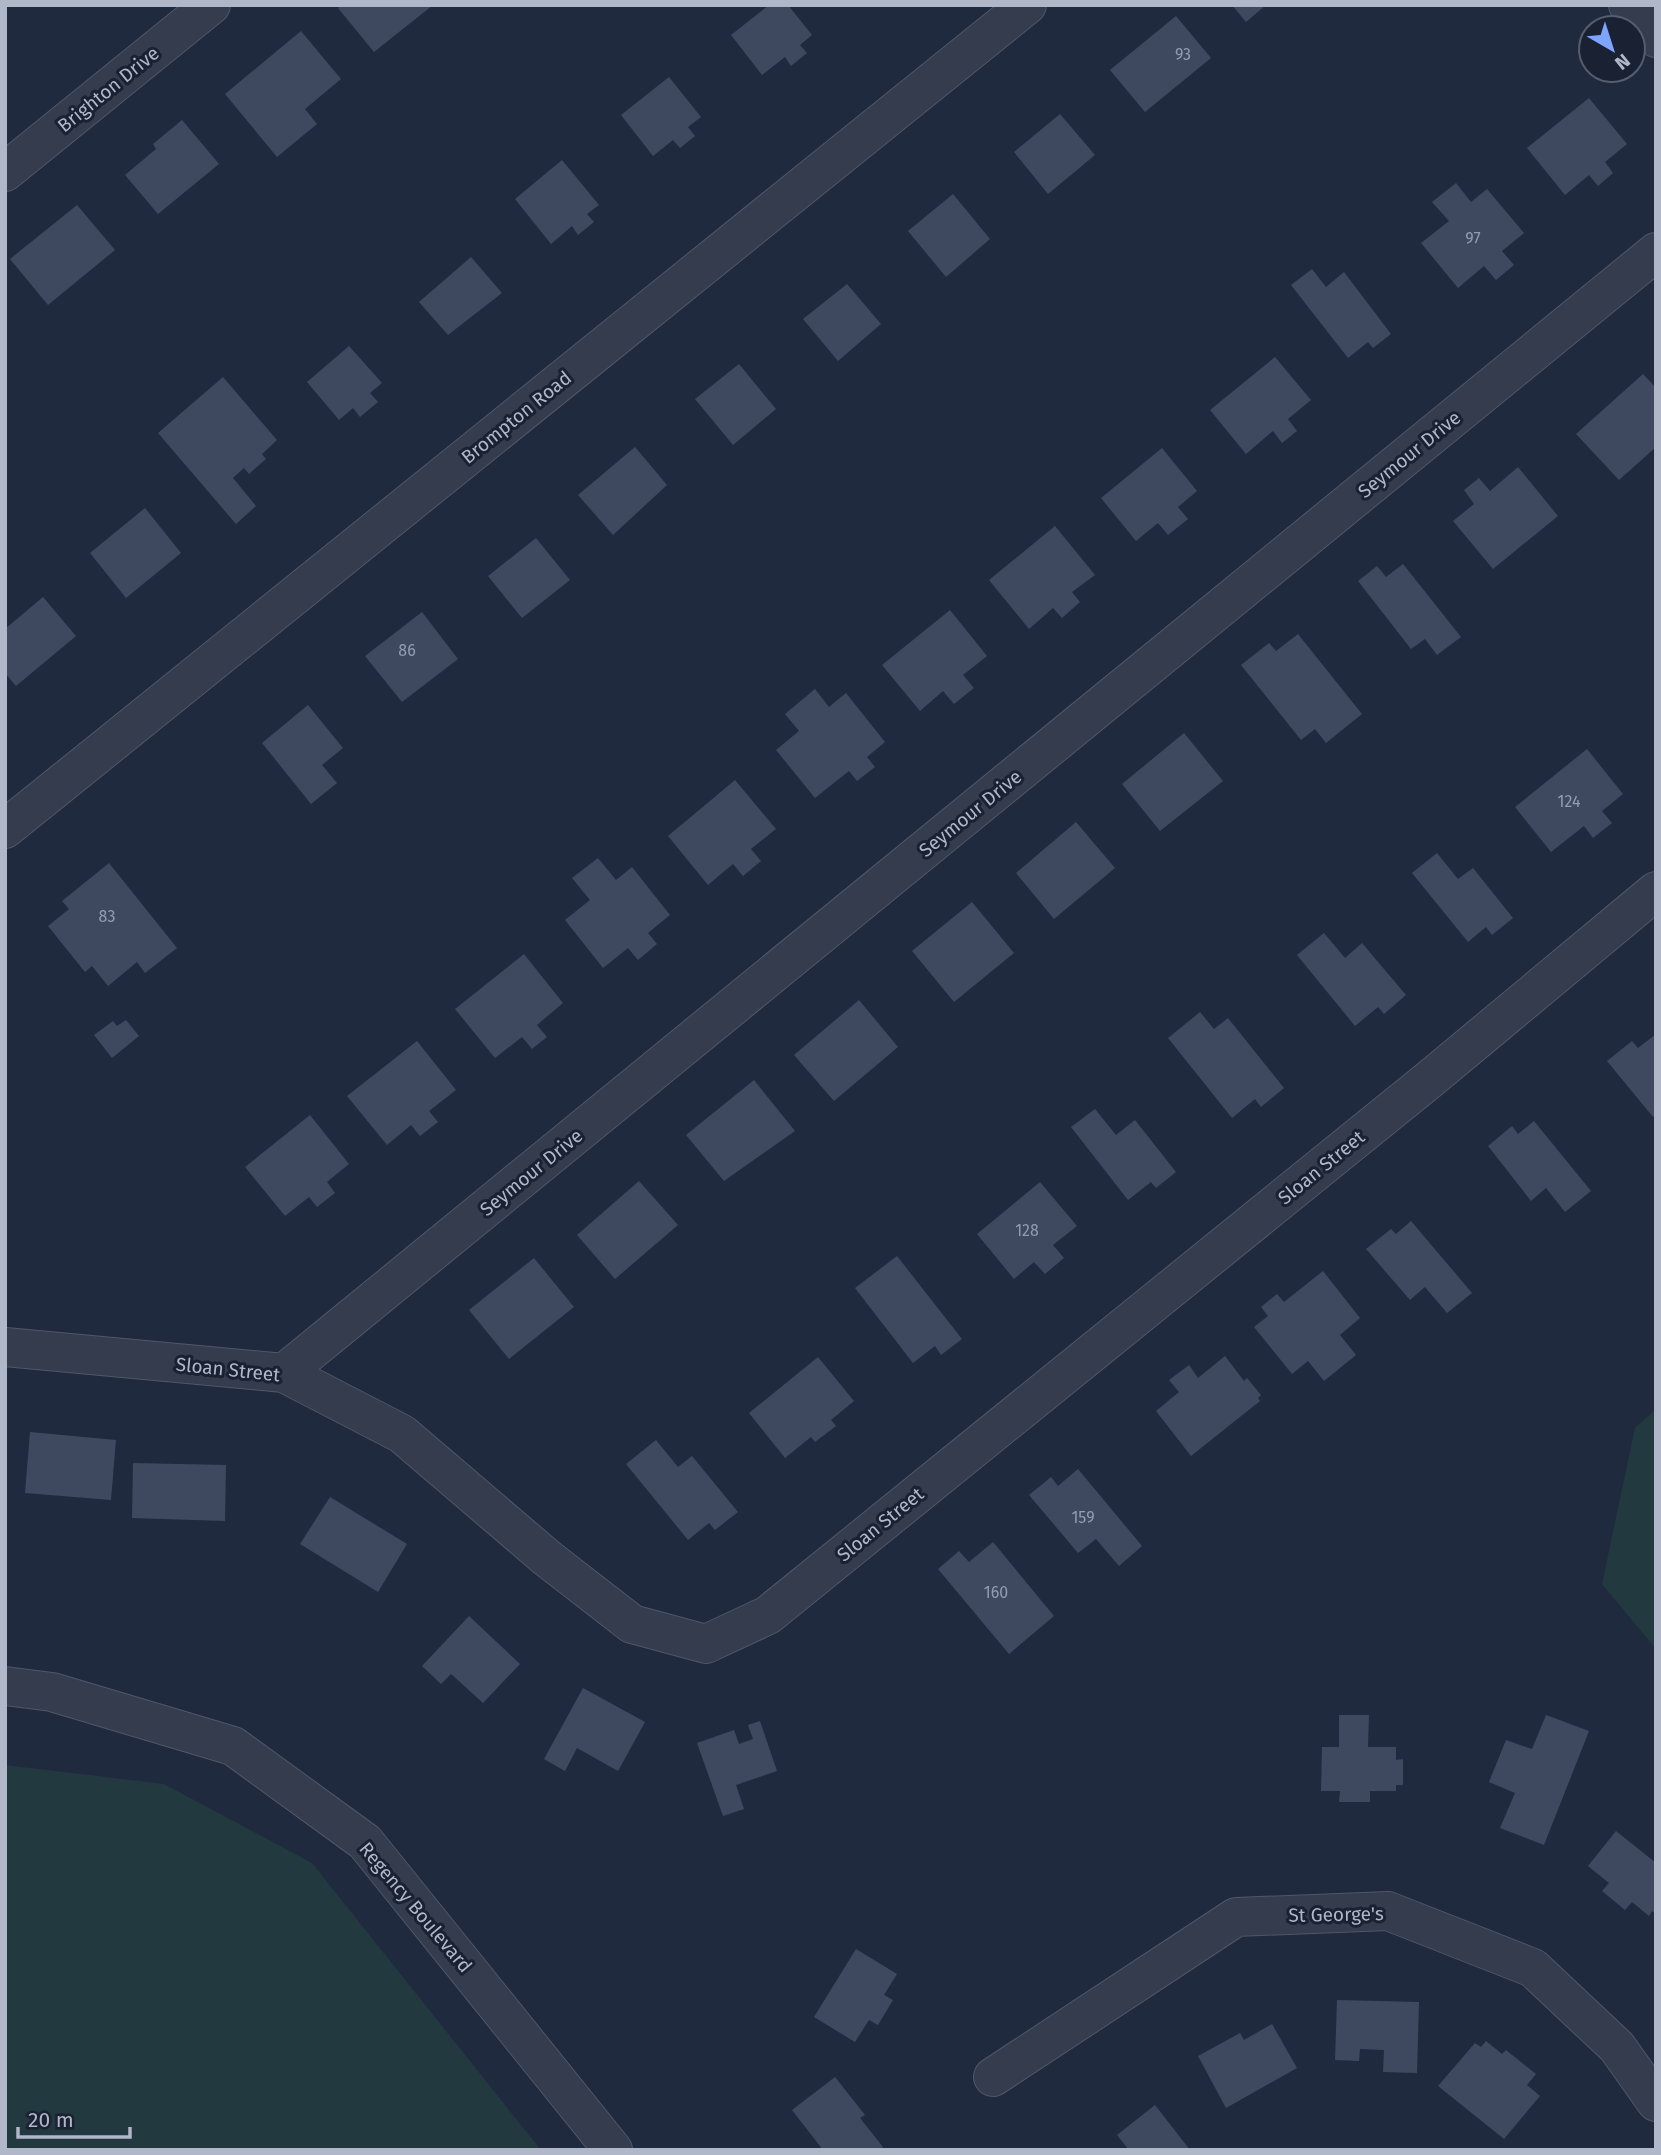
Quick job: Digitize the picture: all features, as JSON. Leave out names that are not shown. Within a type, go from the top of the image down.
[{"type":"street","name":"Brighton Drive","points":[[5,172],[211,5]]},
{"type":"street","name":"Brompton Road","points":[[5,829],[1027,5]]},
{"type":"street","points":[[1628,5],[1656,38]]},
{"type":"street","name":"Seymour Drive","points":[[284,1373],[1656,252]]},
{"type":"street","name":"Sloan Street","points":[[5,1347],[284,1373],[402,1434],[547,1558],[632,1623],[706,1644],[768,1615],[1430,1079],[1656,891]]},
{"type":"street","name":"Regency Boulevard","points":[[5,1686],[52,1692],[233,1746],[365,1842],[613,2150]]},
{"type":"street","name":"St George's","points":[[993,2077],[1236,1917],[1388,1912],[1533,1968],[1618,2047],[1656,2102]]},
{"type":"green space","points":[[1656,1409],[1656,1649],[1602,1584],[1635,1428]]},
{"type":"green space","points":[[5,1765],[164,1784],[312,1863],[541,2150],[5,2150]]},
{"type":"building","points":[[342,5],[433,5],[374,52],[338,8]]},
{"type":"building","points":[[769,5],[788,5],[812,35],[800,45],[807,53],[791,66],[785,57],[762,75],[731,35]]},
{"type":"building","points":[[1232,5],[1266,5],[1246,22]]},
{"type":"building","points":[[1176,16],[1211,58],[1145,112],[1110,70]]},
{"type":"building","points":[[301,31],[341,79],[305,109],[317,124],[277,157],[225,94]]},
{"type":"building","points":[[669,77],[701,117],[688,127],[695,136],[680,148],[673,140],[653,156],[621,115]]},
{"type":"building","points":[[1589,98],[1627,144],[1605,162],[1613,173],[1598,186],[1589,175],[1565,195],[1527,148]]},
{"type":"building","points":[[1060,114],[1095,155],[1048,194],[1014,152]]},
{"type":"building","points":[[182,120],[219,164],[158,214],[125,175],[156,149],[153,144]]},
{"type":"building","points":[[562,160],[599,205],[587,214],[594,222],[578,235],[572,226],[551,244],[515,199]]},
{"type":"building","points":[[1456,183],[1471,202],[1487,189],[1524,233],[1502,251],[1514,265],[1496,280],[1484,266],[1458,288],[1421,243],[1449,221],[1432,202]]},
{"type":"building","points":[[953,194],[990,239],[946,277],[908,231]]},
{"type":"building","points":[[77,205],[115,250],[48,305],[10,259]]},
{"type":"building","points":[[471,257],[502,293],[448,335],[419,302]]},
{"type":"building","points":[[1312,269],[1326,287],[1344,272],[1391,334],[1373,348],[1368,342],[1348,358],[1291,285]]},
{"type":"building","points":[[847,284],[881,324],[838,361],[803,319]]},
{"type":"building","points":[[349,346],[382,383],[370,393],[378,402],[360,417],[353,408],[339,420],[307,382]]},
{"type":"building","points":[[1275,357],[1311,400],[1288,419],[1297,431],[1282,443],[1273,431],[1246,454],[1210,410]]},
{"type":"building","points":[[739,364],[776,409],[733,445],[695,399]]},
{"type":"building","points":[[1643,374],[1656,388],[1656,447],[1619,480],[1576,434]]},
{"type":"building","points":[[223,377],[277,440],[262,454],[266,459],[249,474],[244,468],[233,478],[256,506],[236,524],[158,433]]},
{"type":"building","points":[[635,447],[667,485],[613,535],[578,495]]},
{"type":"building","points":[[1162,448],[1197,491],[1178,507],[1188,519],[1168,535],[1158,523],[1136,541],[1101,498]]},
{"type":"building","points":[[1518,467],[1558,516],[1493,569],[1453,521],[1474,504],[1464,490],[1479,478],[1490,491]]},
{"type":"building","points":[[145,508],[181,553],[126,598],[90,553]]},
{"type":"building","points":[[1055,526],[1095,575],[1072,592],[1080,602],[1062,618],[1053,608],[1029,629],[989,580]]},
{"type":"building","points":[[536,538],[570,580],[522,618],[488,576]]},
{"type":"building","points":[[1403,564],[1461,637],[1437,655],[1425,639],[1411,649],[1358,581],[1377,566],[1386,577]]},
{"type":"building","points":[[43,597],[76,636],[16,686],[5,673],[5,629]]},
{"type":"building","points":[[950,610],[987,656],[963,675],[974,688],[954,704],[943,691],[920,711],[882,665]]},
{"type":"building","points":[[422,612],[458,659],[402,702],[365,656]]},
{"type":"building","points":[[1298,634],[1362,714],[1326,743],[1315,729],[1301,740],[1241,665],[1269,643],[1276,651]]},
{"type":"building","points":[[815,689],[829,707],[846,693],[885,742],[867,757],[875,767],[857,781],[849,771],[815,798],[776,750],[799,731],[785,714]]},
{"type":"building","points":[[308,705],[343,748],[322,765],[337,783],[311,804],[262,743]]},
{"type":"building","points":[[1184,733],[1223,781],[1160,831],[1122,784]]},
{"type":"building","points":[[1587,749],[1623,794],[1602,811],[1612,823],[1593,838],[1584,826],[1551,852],[1515,807]]},
{"type":"building","points":[[735,780],[776,829],[751,849],[761,861],[743,876],[733,864],[708,885],[668,836]]},
{"type":"building","points":[[1076,822],[1115,868],[1054,919],[1016,873]]},
{"type":"building","points":[[1437,853],[1458,879],[1473,868],[1513,918],[1492,935],[1486,927],[1468,942],[1412,873]]},
{"type":"building","points":[[598,858],[616,880],[632,867],[670,915],[648,933],[657,944],[638,960],[628,948],[603,968],[565,920],[590,900],[572,878]]},
{"type":"building","points":[[109,863],[177,948],[145,973],[137,962],[108,986],[92,966],[85,972],[48,926],[69,909],[62,901]]},
{"type":"building","points":[[972,902],[1014,953],[954,1002],[912,951]]},
{"type":"building","points":[[1324,933],[1345,958],[1362,943],[1406,995],[1384,1014],[1378,1007],[1355,1026],[1297,955]]},
{"type":"building","points":[[524,954],[563,1003],[537,1025],[547,1037],[532,1049],[522,1037],[495,1058],[455,1009]]},
{"type":"building","points":[[859,1000],[898,1047],[834,1101],[794,1055]]},
{"type":"building","points":[[1200,1012],[1214,1029],[1228,1018],[1284,1088],[1261,1107],[1255,1099],[1232,1118],[1168,1038]]},
{"type":"building","points":[[126,1020],[139,1036],[112,1058],[94,1035],[113,1021],[117,1026]]},
{"type":"building","points":[[1656,1034],[1656,1115],[1653,1117],[1607,1061],[1632,1041],[1638,1048]]},
{"type":"building","points":[[417,1041],[456,1090],[429,1111],[438,1122],[420,1136],[411,1125],[387,1145],[347,1096]]},
{"type":"building","points":[[754,1080],[795,1131],[724,1181],[686,1135]]},
{"type":"building","points":[[1095,1109],[1116,1135],[1135,1120],[1176,1172],[1156,1188],[1151,1182],[1128,1200],[1071,1127]]},
{"type":"building","points":[[310,1115],[349,1164],[327,1182],[335,1193],[317,1207],[309,1197],[285,1216],[245,1167]]},
{"type":"building","points":[[1534,1121],[1591,1191],[1565,1212],[1546,1188],[1531,1201],[1488,1146],[1512,1126],[1518,1134]]},
{"type":"building","points":[[639,1181],[678,1225],[615,1279],[577,1235]]},
{"type":"building","points":[[1040,1182],[1077,1226],[1053,1245],[1064,1258],[1045,1274],[1034,1262],[1014,1279],[977,1234]]},
{"type":"building","points":[[1411,1221],[1472,1293],[1447,1313],[1425,1287],[1410,1300],[1366,1249],[1391,1229],[1396,1234]]},
{"type":"building","points":[[897,1256],[962,1339],[941,1355],[935,1346],[913,1363],[855,1288]]},
{"type":"building","points":[[534,1258],[574,1307],[509,1359],[469,1310]]},
{"type":"building","points":[[1323,1271],[1360,1318],[1340,1335],[1356,1355],[1324,1381],[1308,1361],[1292,1374],[1254,1327],[1268,1316],[1261,1307],[1277,1294],[1284,1302]]},
{"type":"building","points":[[1225,1356],[1244,1381],[1247,1378],[1261,1395],[1258,1398],[1260,1401],[1191,1456],[1156,1411],[1179,1392],[1169,1380],[1189,1365],[1198,1378]]},
{"type":"building","points":[[818,1357],[854,1401],[831,1420],[836,1426],[815,1442],[811,1437],[785,1458],[749,1413]]},
{"type":"building","points":[[30,1432],[116,1440],[111,1500],[25,1493]]},
{"type":"building","points":[[656,1440],[678,1467],[692,1456],[738,1512],[715,1530],[709,1523],[688,1540],[626,1464]]},
{"type":"building","points":[[133,1463],[226,1465],[225,1521],[132,1518]]},
{"type":"building","points":[[1078,1469],[1142,1546],[1119,1566],[1096,1539],[1078,1553],[1029,1495],[1051,1477],[1058,1486]]},
{"type":"building","points":[[330,1497],[407,1544],[378,1592],[300,1544]]},
{"type":"building","points":[[993,1542],[1054,1616],[1009,1654],[938,1569],[959,1551],[969,1562]]},
{"type":"building","points":[[469,1616],[520,1664],[483,1703],[451,1674],[441,1684],[422,1666]]},
{"type":"building","points":[[583,1688],[645,1722],[618,1771],[577,1748],[565,1771],[544,1759]]},
{"type":"building","points":[[1339,1715],[1369,1715],[1368,1747],[1396,1747],[1396,1760],[1403,1759],[1403,1785],[1396,1785],[1396,1791],[1370,1791],[1370,1802],[1339,1802],[1340,1791],[1321,1791],[1322,1747],[1339,1747]]},
{"type":"building","points":[[1546,1715],[1589,1731],[1544,1845],[1500,1828],[1515,1793],[1489,1782],[1506,1740],[1532,1749]]},
{"type":"building","points":[[760,1721],[777,1771],[736,1785],[744,1809],[723,1816],[697,1743],[734,1730],[739,1744],[753,1739],[748,1725]]},
{"type":"building","points":[[1616,1831],[1656,1863],[1656,1914],[1652,1911],[1649,1916],[1632,1902],[1625,1910],[1602,1891],[1609,1883],[1588,1866]]},
{"type":"building","points":[[856,1949],[897,1974],[884,1995],[893,2000],[878,2025],[869,2020],[855,2042],[814,2017]]},
{"type":"building","points":[[1337,2000],[1419,2002],[1417,2073],[1383,2072],[1384,2050],[1360,2049],[1359,2061],[1335,2060]]},
{"type":"building","points":[[1272,2024],[1297,2068],[1226,2108],[1198,2056],[1240,2033],[1244,2040]]},
{"type":"building","points":[[1486,2041],[1502,2054],[1506,2050],[1536,2074],[1527,2085],[1540,2096],[1504,2139],[1438,2086],[1475,2043],[1481,2047]]},
{"type":"building","points":[[835,2077],[865,2115],[860,2118],[883,2147],[879,2150],[823,2150],[792,2110]]},
{"type":"building","points":[[1155,2105],[1190,2150],[1129,2150],[1117,2135]]}]
